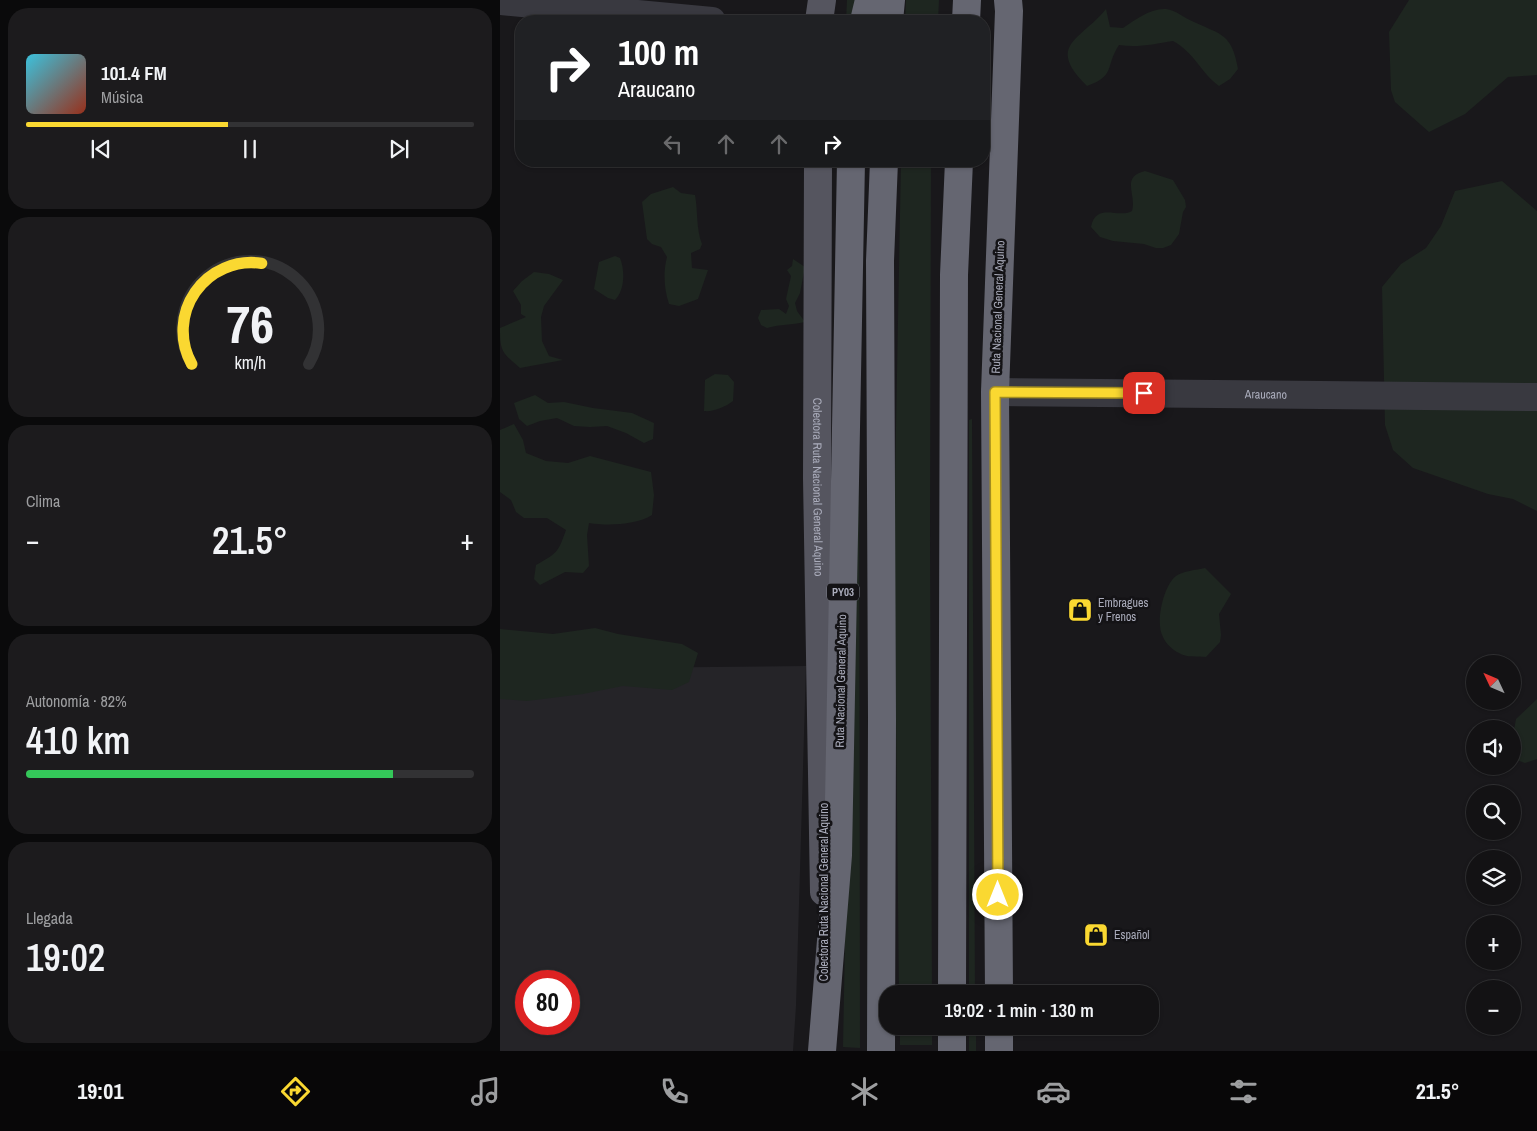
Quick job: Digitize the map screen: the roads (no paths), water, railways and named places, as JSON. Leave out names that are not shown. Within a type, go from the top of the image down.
[{"type":"highway","points":[[865,15],[869,0]]},
{"type":"highway","points":[[890,15],[891,0]]},
{"type":"highway","points":[[966,15],[967,0]]},
{"type":"highway","name":"Ruta Nacional General Aquino","points":[[999,985],[995,392],[1008,4]]},
{"type":"highway","name":"Ruta Nacional General Aquino","points":[[822,1051],[838,854],[851,167]]},
{"type":"highway","points":[[881,1051],[880,261],[884,167]]},
{"type":"highway","points":[[952,985],[954,275],[959,167]]},
{"type":"highway","points":[[952,1035],[952,1051]]},
{"type":"highway","points":[[999,1035],[999,1051]]},
{"type":"main road","points":[[820,15],[822,0]]},
{"type":"main road","name":"Colectora Ruta Nacional General Aquino","points":[[818,167],[817,478],[824,856],[824,1022]]},
{"type":"street","points":[[500,1],[648,15]]},
{"type":"street","name":"Araucano","points":[[995,392],[1537,397]]},
{"type":"place","name":"Embragues y Frenos","points":[[1080,610]]},
{"type":"place","name":"Español","points":[[1096,935]]}]
